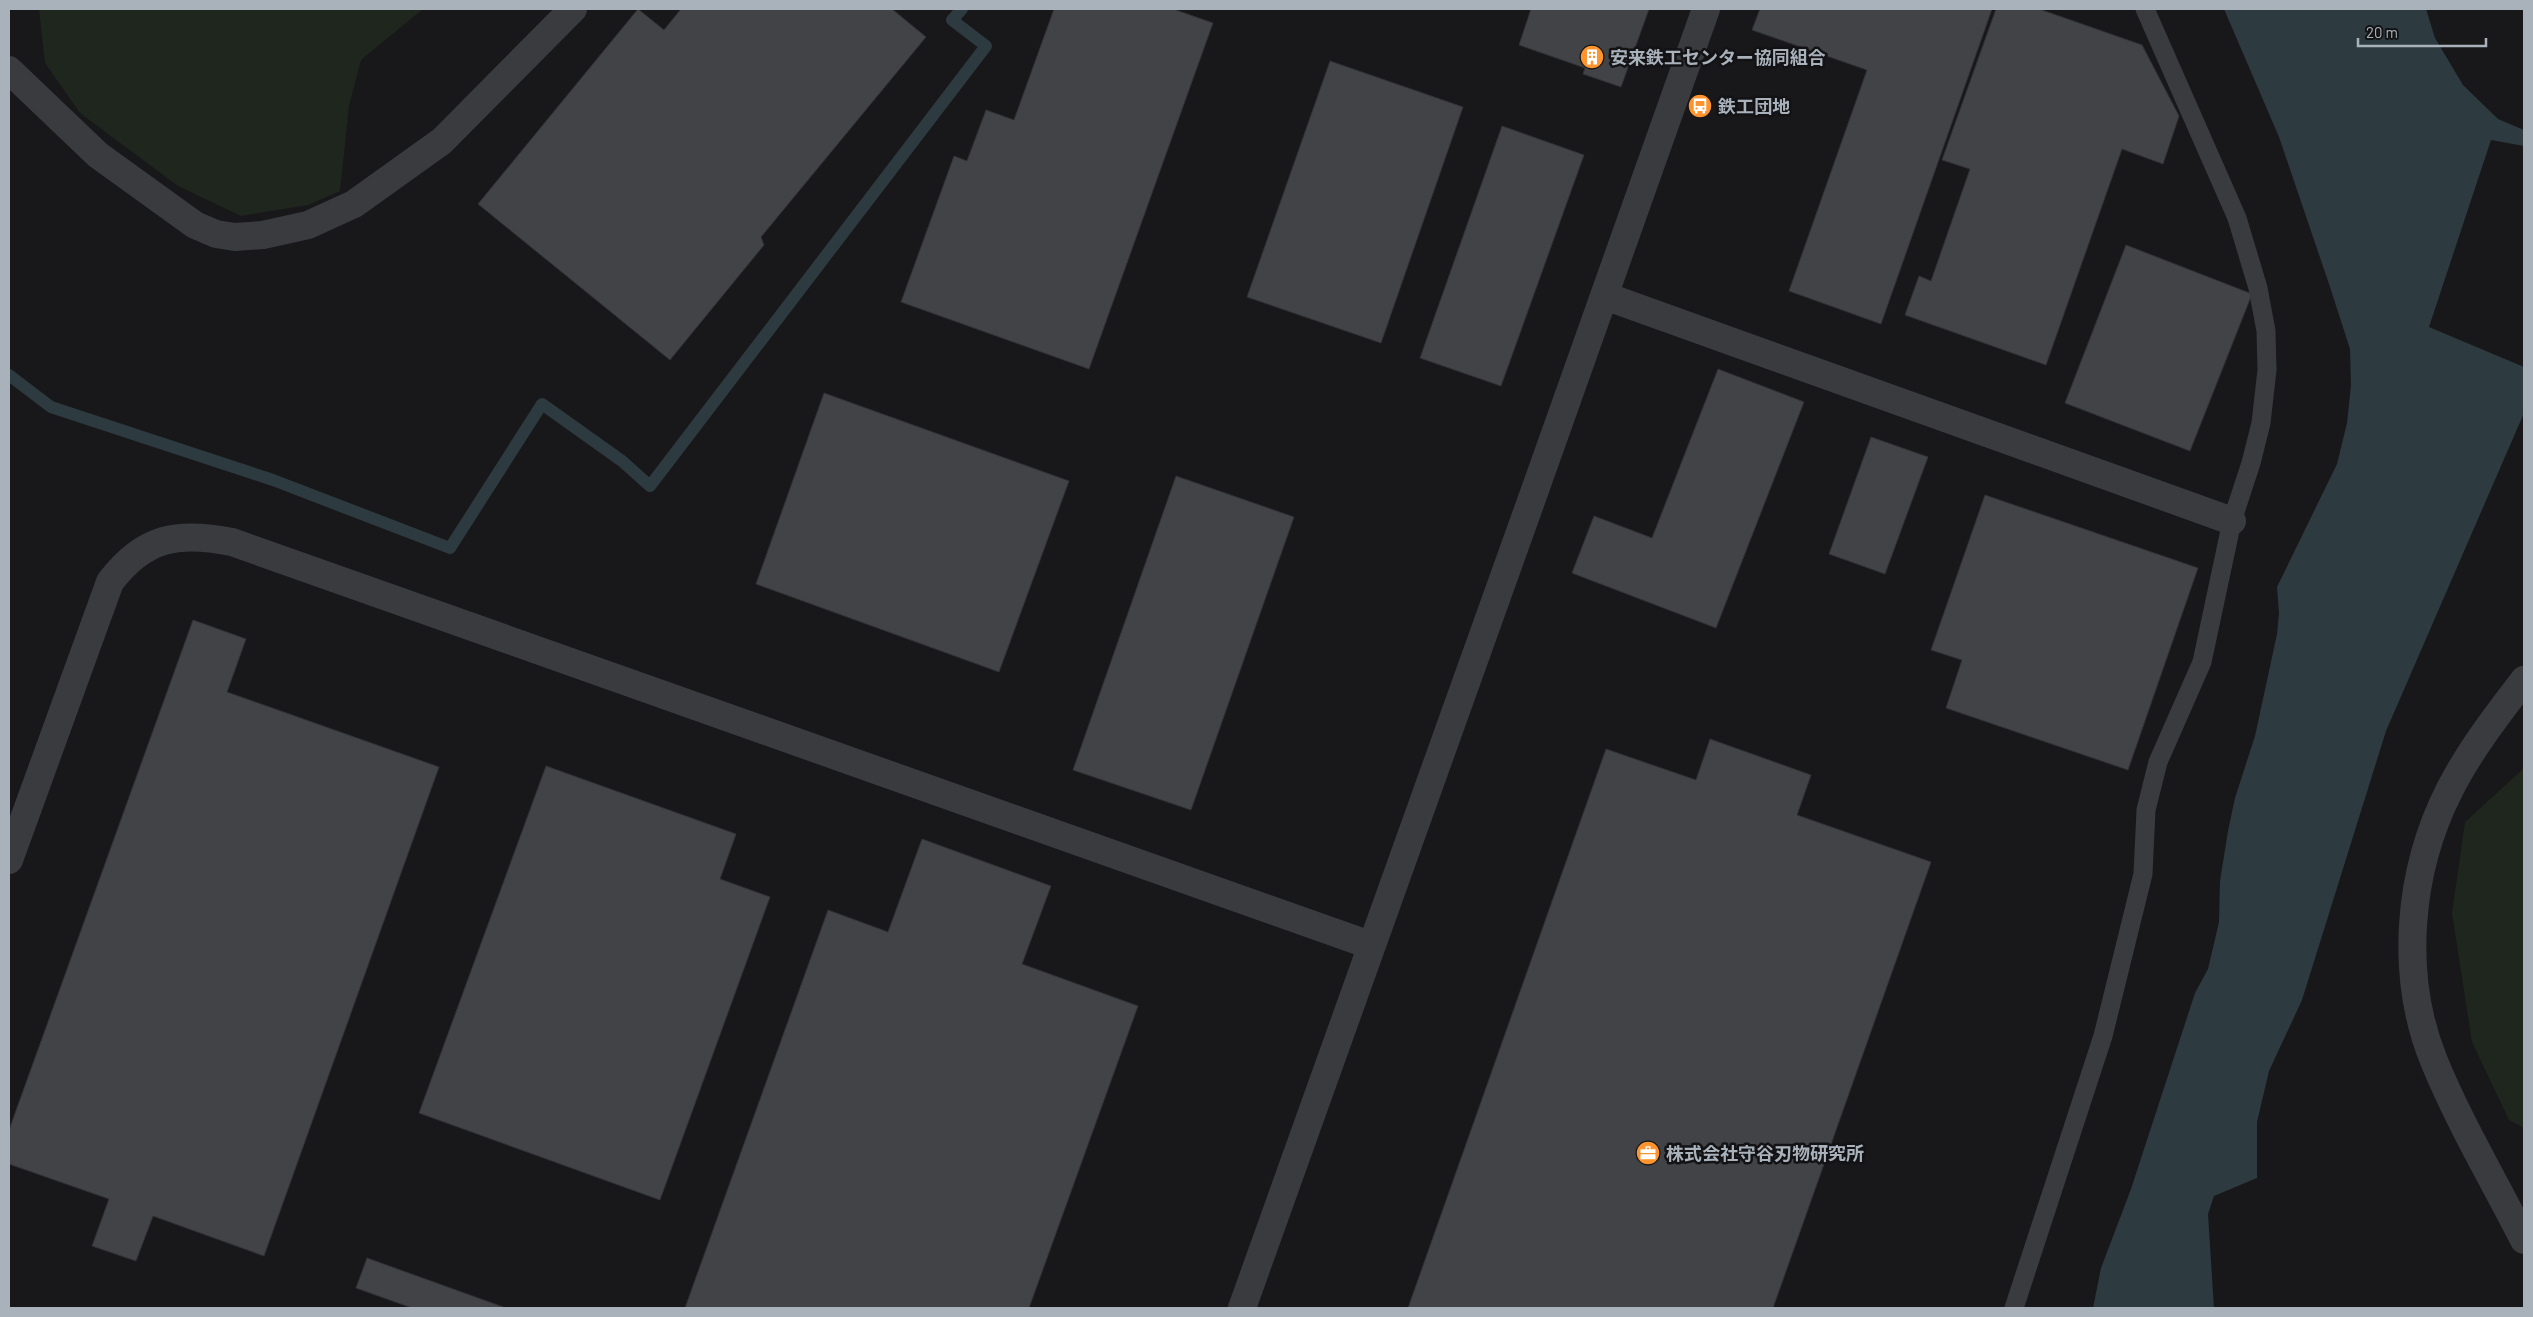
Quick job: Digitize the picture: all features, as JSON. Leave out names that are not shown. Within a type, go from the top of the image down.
[{"type":"street","points":[[9,70],[98,155],[195,225],[216,234],[235,237],[263,235],[308,225],[354,204],[442,141],[573,9]]},
{"type":"street","points":[[1242,1308],[1370,945],[1606,296],[1706,9]]},
{"type":"street","points":[[1606,296],[2232,521]]},
{"type":"street","points":[[9,860],[110,582],[123,565],[143,549],[175,537],[196,537],[232,542],[1370,945]]},
{"type":"street","points":[[2524,680],[2473,749],[2449,790],[2428,846],[2419,878],[2412,930],[2415,983],[2423,1024],[2434,1060],[2524,1240]]},
{"type":"lane","points":[[2014,1308],[2103,1036],[2143,874],[2146,810],[2158,762],[2202,662],[2232,521],[2251,463],[2261,424],[2267,370],[2266,331],[2258,288],[2237,218],[2146,9]]},
{"type":"shaded area","points":[[39,9],[423,9],[361,60],[349,106],[340,191],[308,205],[241,216],[178,186],[80,113],[45,63]]},
{"type":"shaded area","points":[[2224,9],[2426,9],[2435,38],[2463,85],[2498,119],[2524,130],[2524,146],[2491,140],[2429,327],[2524,367],[2524,413],[2386,731],[2302,1000],[2269,1071],[2257,1122],[2257,1178],[2214,1196],[2208,1214],[2214,1308],[2093,1308],[2101,1268],[2131,1189],[2195,993],[2208,969],[2219,922],[2220,881],[2228,831],[2235,798],[2255,736],[2277,634],[2279,613],[2277,587],[2337,464],[2347,423],[2351,385],[2350,349],[2329,284],[2279,137]]},
{"type":"shaded area","points":[[2524,768],[2524,1128],[2509,1120],[2472,1042],[2452,913],[2465,822]]},
{"type":"building","points":[[638,9],[664,30],[681,9],[892,9],[926,37],[761,237],[764,245],[670,360],[478,204]]},
{"type":"building","points":[[1054,9],[1173,9],[1213,23],[1089,369],[901,302],[954,156],[967,161],[986,110],[1014,120]]},
{"type":"building","name":"安来鉄工センター協同組合","points":[[1531,9],[1649,9],[1621,87],[1583,74],[1585,68],[1519,45]]},
{"type":"building","points":[[1760,9],[1992,9],[1881,324],[1789,291],[1867,70],[1752,30]]},
{"type":"building","points":[[1996,9],[2039,9],[2142,45],[2179,116],[2163,164],[2122,149],[2046,365],[1905,315],[1919,276],[1931,281],[1970,169],[1942,160]]},
{"type":"building","points":[[1330,61],[1463,107],[1381,343],[1247,297]]},
{"type":"building","points":[[1502,126],[1584,155],[1501,386],[1420,358]]},
{"type":"building","points":[[2126,245],[2252,294],[2190,451],[2065,403]]},
{"type":"building","points":[[1718,369],[1804,402],[1716,628],[1572,573],[1594,516],[1652,538]]},
{"type":"building","points":[[824,393],[1069,481],[999,672],[756,584]]},
{"type":"building","points":[[1871,437],[1928,457],[1885,574],[1829,554]]},
{"type":"building","points":[[1176,476],[1294,517],[1191,810],[1073,770]]},
{"type":"building","points":[[1985,495],[2198,568],[2128,770],[1946,708],[1962,660],[1931,650]]},
{"type":"building","points":[[193,620],[246,639],[227,692],[439,767],[264,1256],[153,1216],[136,1261],[92,1246],[109,1199],[9,1164],[9,1130]]},
{"type":"building","points":[[1710,739],[1811,775],[1797,815],[1931,862],[1773,1308],[1408,1308],[1606,749],[1696,780]]},
{"type":"building","points":[[546,766],[736,834],[720,879],[770,897],[660,1200],[419,1113]]},
{"type":"building","points":[[922,839],[1051,886],[1022,964],[1138,1006],[1029,1308],[685,1308],[828,910],[888,932]]},
{"type":"building","points":[[367,1258],[506,1308],[412,1308],[356,1288]]},
{"type":"waterway","points":[[9,375],[51,407],[273,480],[450,548],[542,404],[622,461],[650,486],[986,46],[952,20],[962,9]]},
{"type":"place","name":"安来鉄工センター協同組合","points":[[1592,57]]},
{"type":"place","name":"鉄工団地","points":[[1700,106]]},
{"type":"place","name":"株式会社守谷刃物研究所","points":[[1648,1153]]}]
